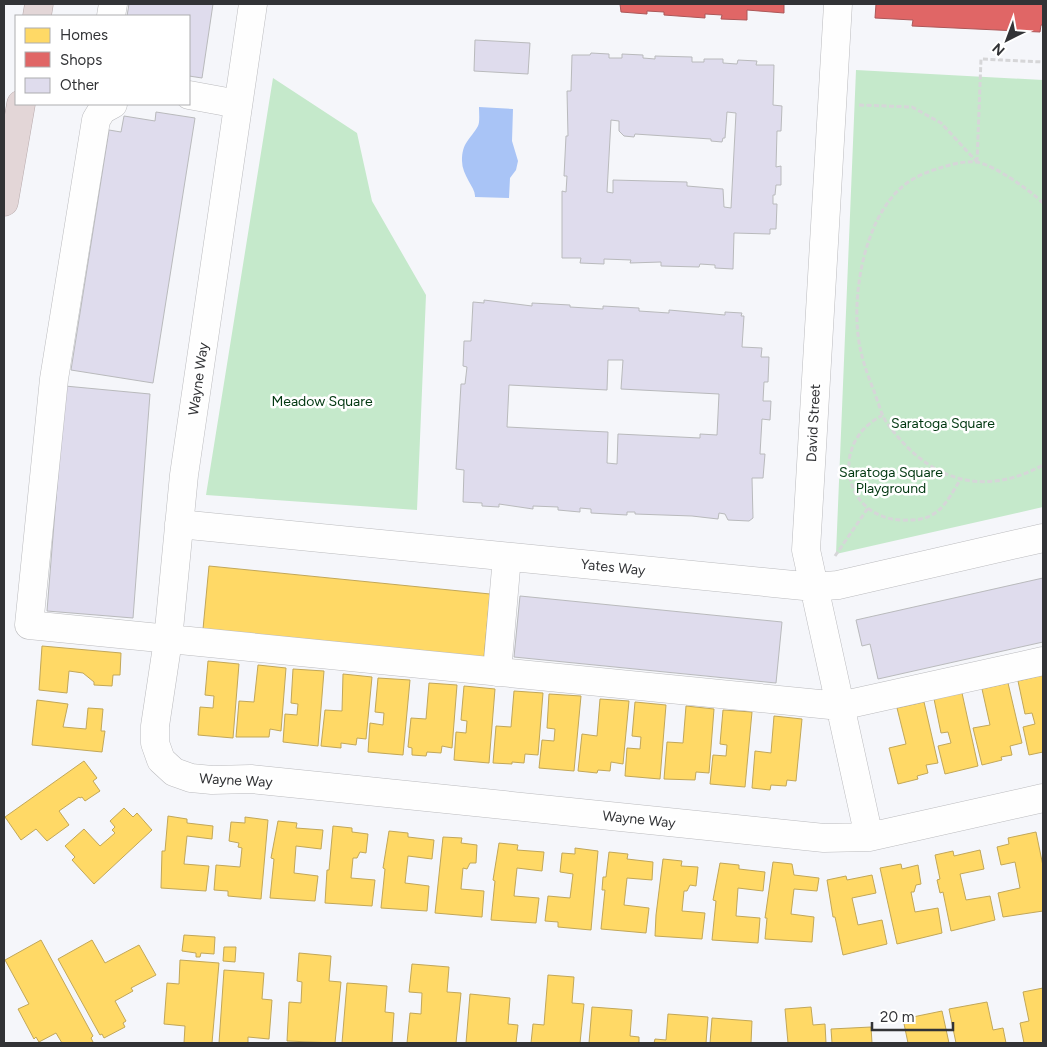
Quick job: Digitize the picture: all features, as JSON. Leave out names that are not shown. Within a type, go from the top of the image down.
[{"type":"highway","points":[[4,202],[21,105]]},
{"type":"street","name":"Wayne Way","points":[[253,4],[187,449],[168,640],[155,726],[155,743],[161,760],[174,772],[191,778],[251,779],[824,838],[869,836],[1043,798]]},
{"type":"street","name":"David Street","points":[[838,4],[806,550],[869,836]]},
{"type":"street","points":[[190,95],[238,104]]},
{"type":"street","points":[[111,105],[102,110],[96,120],[55,370],[29,625],[840,706],[1043,661]]},
{"type":"street","name":"Yates Way","points":[[179,524],[814,587],[838,585],[1043,538]]},
{"type":"street","points":[[498,672],[507,557]]},
{"type":"path","points":[[977,162],[981,59],[1043,62]]},
{"type":"path","points":[[832,103],[912,108],[941,123],[977,162],[1013,179],[1043,203]]},
{"type":"path","points":[[977,162],[954,164],[926,172],[903,186],[885,205],[869,236],[860,276],[857,318],[860,351],[886,422],[911,451],[933,470],[960,480],[996,482],[1029,473],[1043,465]]},
{"type":"path","points":[[883,414],[862,428],[851,448],[848,474],[855,494],[868,508],[880,516],[900,521],[923,520],[939,510],[960,480]]},
{"type":"path","points":[[814,587],[868,508]]},
{"type":"green space","name":"Saratoga Square","points":[[856,70],[1043,80],[1043,507],[836,554]]},
{"type":"green space","name":"Meadow Square","points":[[273,78],[357,133],[372,201],[426,295],[417,510],[206,495]]},
{"type":"water","points":[[479,107],[513,109],[512,141],[518,161],[516,170],[510,178],[509,198],[475,197],[475,193],[464,172],[462,161],[463,149],[478,126]]},
{"type":"building: Homes","points":[[209,566],[490,594],[484,657],[203,629]]},
{"type":"building: Homes","points":[[42,646],[121,653],[120,675],[113,675],[112,686],[94,685],[94,682],[83,673],[69,671],[67,693],[39,690]]},
{"type":"building: Homes","points":[[208,661],[239,664],[233,738],[198,735],[200,707],[213,708],[214,696],[205,695]]},
{"type":"building: Homes","points":[[258,665],[286,668],[281,731],[270,729],[269,737],[236,737],[239,701],[254,702]]},
{"type":"building: Homes","points":[[293,669],[324,671],[318,746],[283,742],[285,714],[297,715],[298,704],[291,703]]},
{"type":"building: Homes","points":[[343,674],[372,677],[366,739],[357,738],[356,745],[341,743],[341,748],[321,746],[325,710],[342,711]]},
{"type":"building: Homes","points":[[1043,675],[1043,752],[1029,755],[1023,727],[1035,724],[1032,713],[1025,714],[1018,681]]},
{"type":"building: Homes","points":[[378,678],[410,680],[403,755],[368,752],[370,723],[383,725],[384,713],[375,712]]},
{"type":"building: Homes","points":[[429,683],[457,685],[452,748],[442,746],[441,753],[427,752],[426,756],[412,755],[412,748],[408,747],[411,718],[426,719]]},
{"type":"building: Homes","points":[[1008,683],[1022,743],[1010,746],[1012,755],[1001,757],[1002,760],[982,765],[973,728],[990,725],[982,689]]},
{"type":"building: Homes","points":[[464,686],[495,689],[489,763],[454,760],[456,732],[466,733],[467,721],[461,720]]},
{"type":"building: Homes","points":[[514,691],[543,693],[538,755],[525,754],[524,763],[493,763],[496,726],[511,727]]},
{"type":"building: Homes","points":[[962,693],[978,766],[945,774],[938,746],[951,743],[948,732],[941,733],[934,699]]},
{"type":"building: Homes","points":[[549,694],[581,696],[574,771],[539,768],[542,740],[554,741],[555,729],[547,728]]},
{"type":"building: Homes","points":[[600,699],[629,701],[623,764],[611,762],[610,771],[598,770],[597,773],[578,771],[582,734],[597,736]]},
{"type":"building: Homes","points":[[37,700],[68,704],[63,727],[86,729],[88,708],[103,709],[101,731],[105,731],[102,752],[32,745]]},
{"type":"building: Homes","points":[[635,702],[666,705],[660,779],[625,776],[627,748],[640,749],[641,737],[632,736]]},
{"type":"building: Homes","points":[[924,702],[938,763],[926,765],[928,773],[917,776],[918,779],[898,784],[889,748],[906,744],[897,708]]},
{"type":"building: Homes","points":[[686,706],[714,709],[709,773],[696,772],[695,780],[664,779],[667,742],[683,743]]},
{"type":"building: Homes","points":[[723,710],[752,712],[745,787],[710,784],[713,755],[726,756],[727,745],[720,744]]},
{"type":"building: Homes","points":[[774,716],[802,719],[796,781],[787,780],[786,786],[771,785],[770,790],[752,788],[755,751],[771,753]]},
{"type":"building: Homes","points":[[84,761],[97,778],[93,781],[100,791],[85,801],[82,797],[79,797],[59,811],[69,825],[47,841],[36,829],[21,840],[5,817]]},
{"type":"building: Homes","points":[[124,808],[133,817],[137,813],[152,830],[94,884],[72,860],[75,857],[65,846],[84,829],[100,846],[115,833],[112,830],[115,827],[110,821]]},
{"type":"building: Homes","points":[[168,816],[187,819],[187,823],[213,826],[212,839],[187,836],[184,864],[209,866],[206,891],[161,888],[162,851],[165,851]]},
{"type":"building: Homes","points":[[245,817],[268,820],[261,899],[228,896],[228,891],[214,890],[216,865],[240,867],[242,848],[238,847],[239,843],[229,841],[231,822],[245,823]]},
{"type":"building: Homes","points":[[278,821],[297,823],[296,828],[323,830],[321,849],[296,846],[294,873],[318,876],[315,901],[270,898],[274,859],[271,858]]},
{"type":"building: Homes","points":[[333,826],[352,828],[352,832],[368,834],[366,853],[360,852],[357,858],[353,858],[351,878],[375,880],[372,906],[325,903]]},
{"type":"building: Homes","points":[[389,831],[408,833],[408,837],[434,840],[432,859],[408,856],[405,883],[429,886],[427,911],[381,908],[385,869],[383,868]]},
{"type":"building: Homes","points":[[1036,832],[1043,866],[1043,911],[1003,917],[998,893],[1020,888],[1015,862],[1001,865],[997,847],[1009,844],[1008,838]]},
{"type":"building: Homes","points":[[443,837],[462,838],[461,843],[477,845],[476,863],[470,863],[467,869],[463,868],[461,889],[484,891],[482,917],[435,913]]},
{"type":"building: Homes","points":[[499,843],[518,845],[517,850],[544,852],[542,871],[517,868],[514,896],[539,898],[536,923],[491,920],[495,881],[493,880]]},
{"type":"building: Homes","points":[[575,848],[598,851],[591,930],[558,927],[558,922],[545,921],[548,896],[570,898],[573,874],[560,872],[562,853],[575,854]]},
{"type":"building: Homes","points":[[980,850],[984,869],[960,874],[966,900],[990,896],[995,920],[951,931],[943,892],[940,893],[937,880],[940,879],[935,855],[953,851],[954,856]]},
{"type":"building: Homes","points":[[609,852],[628,854],[627,859],[653,862],[652,880],[627,878],[624,905],[649,908],[646,933],[601,929],[605,890],[602,890],[603,877],[606,877]]},
{"type":"building: Homes","points":[[663,859],[682,861],[681,866],[698,867],[696,886],[690,885],[687,891],[684,891],[682,911],[705,913],[702,939],[655,936]]},
{"type":"building: Homes","points":[[773,862],[792,864],[794,875],[819,878],[817,891],[794,889],[791,914],[814,917],[812,942],[765,939],[767,918],[765,918]]},
{"type":"building: Homes","points":[[720,863],[739,865],[739,869],[765,872],[763,891],[738,888],[736,916],[760,918],[758,943],[712,940],[716,901],[713,900]]},
{"type":"building: Homes","points":[[901,864],[902,869],[918,865],[921,884],[916,885],[914,892],[911,892],[915,912],[938,908],[942,933],[897,944],[880,868]]},
{"type":"building: Homes","points":[[872,875],[876,893],[852,898],[858,925],[882,920],[887,944],[843,955],[835,917],[833,917],[827,880],[846,876],[847,880]]},
{"type":"building: Homes","points":[[184,935],[215,937],[214,954],[201,953],[200,957],[196,957],[196,953],[182,951]]},
{"type":"building: Homes","points":[[41,940],[93,1036],[91,1038],[93,1042],[91,1043],[62,1043],[56,1033],[39,1042],[36,1037],[34,1039],[18,1009],[29,1004],[5,960]]},
{"type":"building: Homes","points":[[92,940],[105,963],[139,945],[156,975],[131,988],[133,991],[115,1001],[126,1021],[123,1023],[125,1027],[104,1038],[102,1034],[100,1035],[58,959]]},
{"type":"building: Homes","points":[[224,947],[236,947],[235,962],[223,961]]},
{"type":"building: Homes","points":[[299,953],[331,956],[329,981],[341,982],[335,1043],[287,1041],[289,1002],[301,1003],[302,982],[297,981]]},
{"type":"building: Homes","points":[[180,960],[219,963],[212,1043],[184,1043],[185,1026],[164,1024],[167,983],[179,984]]},
{"type":"building: Homes","points":[[412,964],[449,967],[447,992],[461,993],[456,1043],[407,1043],[410,1013],[421,1014],[422,993],[409,992]]},
{"type":"building: Homes","points":[[224,970],[264,973],[262,999],[272,1000],[269,1039],[248,1037],[248,1043],[219,1043]]},
{"type":"building: Homes","points":[[548,975],[574,977],[572,1003],[584,1004],[580,1043],[531,1043],[533,1024],[544,1025]]},
{"type":"building: Homes","points":[[347,983],[387,986],[385,1012],[394,1013],[392,1043],[342,1043]]},
{"type":"building: Homes","points":[[1043,988],[1043,1043],[1024,1043],[1020,1023],[1029,1021],[1023,992]]},
{"type":"building: Homes","points":[[470,994],[510,998],[508,1024],[518,1025],[516,1043],[466,1043]]},
{"type":"building: Homes","points":[[987,1002],[993,1030],[1003,1028],[1006,1043],[956,1043],[949,1009]]},
{"type":"building: Homes","points":[[592,1007],[632,1010],[630,1036],[639,1037],[639,1043],[589,1043]]},
{"type":"building: Homes","points":[[811,1007],[813,1025],[825,1024],[826,1043],[788,1043],[785,1009]]},
{"type":"building: Homes","points":[[942,1011],[949,1043],[908,1043],[903,1019]]},
{"type":"building: Homes","points":[[668,1014],[708,1017],[706,1043],[654,1043],[655,1039],[666,1040]]},
{"type":"building: Homes","points":[[712,1018],[752,1021],[751,1043],[710,1043]]},
{"type":"building: Homes","points":[[871,1027],[872,1043],[832,1043],[831,1029]]},
{"type":"building: Shops","points":[[620,4],[784,4],[784,13],[747,10],[747,20],[721,19],[722,15],[705,14],[705,18],[664,15],[664,12],[647,11],[647,14],[621,12]]},
{"type":"building: Shops","points":[[876,4],[1043,4],[1043,25],[1041,25],[1040,32],[912,26],[913,20],[875,18]]},
{"type":"building: Other","points":[[129,4],[213,4],[202,78],[190,76],[190,15],[127,15]]},
{"type":"building: Other","points":[[475,40],[530,43],[528,74],[474,71]]},
{"type":"building: Other","points":[[591,53],[609,54],[609,58],[622,58],[622,54],[643,55],[643,58],[655,59],[655,56],[692,57],[692,62],[704,62],[704,59],[723,59],[723,63],[737,64],[738,60],[757,61],[756,65],[774,65],[773,105],[782,106],[781,131],[777,131],[776,167],[781,166],[781,185],[776,185],[775,195],[773,195],[773,204],[777,204],[776,229],[770,229],[770,234],[734,233],[733,269],[715,268],[715,265],[700,264],[699,267],[661,266],[661,262],[630,263],[631,260],[604,259],[604,264],[580,263],[581,258],[562,258],[562,191],[566,192],[567,176],[564,176],[566,136],[568,136],[567,91],[571,91],[572,55],[590,55]],"holes":[[[727,112],[736,113],[731,208],[724,207],[723,189],[687,186],[687,182],[613,180],[613,193],[607,192],[611,120],[619,121],[619,131],[624,136],[634,137],[635,134],[711,139],[711,141],[722,142],[723,138],[725,138]]]},
{"type":"building: Other","points":[[156,112],[195,118],[153,383],[71,370],[109,130],[121,132],[124,116],[155,121]]},
{"type":"building: Other","points":[[484,300],[532,306],[532,303],[603,309],[603,306],[639,308],[639,311],[669,313],[669,310],[725,315],[725,312],[742,313],[741,316],[744,316],[742,347],[762,348],[761,357],[769,357],[768,382],[764,382],[763,401],[771,401],[770,420],[762,419],[760,454],[765,454],[763,478],[752,478],[753,518],[749,521],[728,520],[725,514],[719,513],[718,519],[635,514],[635,512],[627,512],[627,515],[591,513],[591,509],[580,508],[580,512],[558,510],[558,507],[533,506],[533,509],[499,504],[499,507],[482,506],[482,503],[463,502],[464,470],[456,469],[461,384],[465,384],[467,367],[463,366],[464,341],[471,341],[473,302],[484,303]],"holes":[[[608,360],[623,360],[621,389],[719,394],[717,435],[700,434],[700,438],[618,434],[617,464],[607,463],[608,432],[507,427],[509,385],[607,390]]]},
{"type":"building: Other","points":[[65,386],[150,394],[133,618],[47,611]]},
{"type":"building: Other","points":[[1043,578],[1043,642],[878,679],[870,644],[862,646],[856,620]]},
{"type":"building: Other","points":[[520,596],[782,622],[776,683],[514,657]]},
{"type":"park label","name":"Saratoga Square Playground","points":[[891,480]]}]
